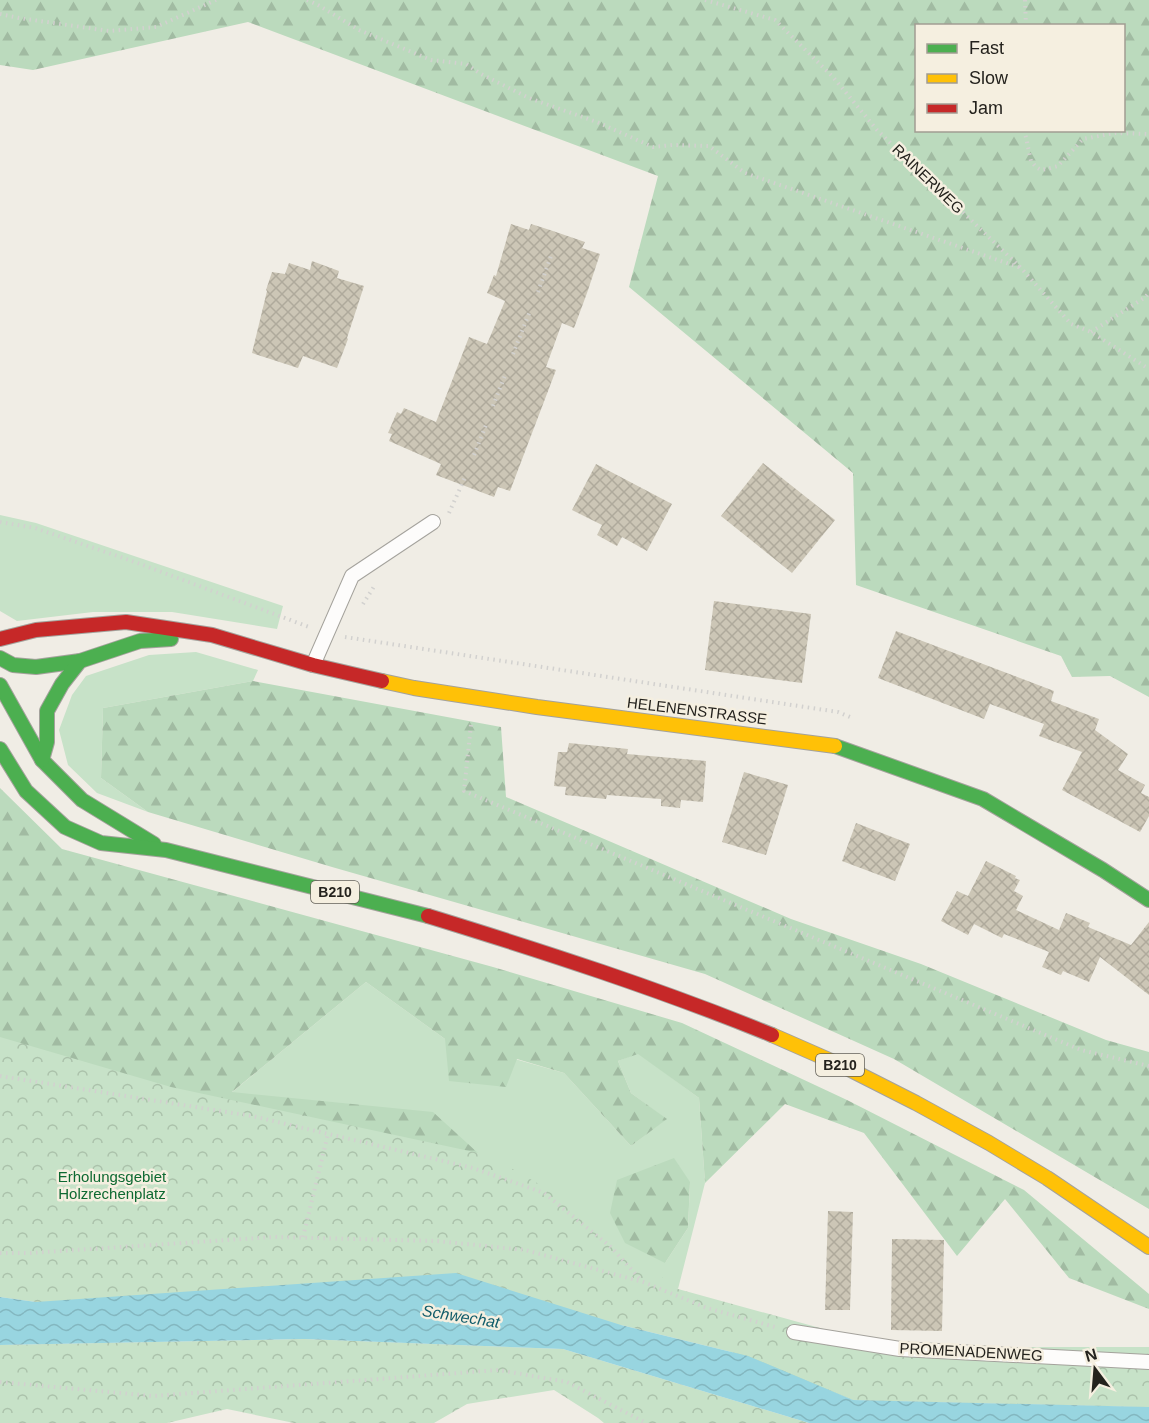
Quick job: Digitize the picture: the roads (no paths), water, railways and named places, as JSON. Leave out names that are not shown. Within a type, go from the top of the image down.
[{"type":"street","name":"HELENENSTRASSE","points":[[0,639],[36,630],[126,622],[212,636],[313,665],[414,688],[838,747],[983,799],[1149,900]]},
{"type":"street","name":"HELENENSTRASSE","points":[[0,658],[13,665],[36,667],[80,661],[140,641],[212,636]]},
{"type":"street","points":[[42,760],[47,742],[47,711],[62,684],[80,661]]},
{"type":"street","name":"B210","points":[[0,686],[42,760],[82,800],[166,850]]},
{"type":"street","name":"B210","points":[[0,748],[26,790],[65,826],[101,843],[166,850],[344,894],[570,960],[712,1011],[845,1067],[916,1103],[1047,1178],[1149,1247]]},
{"type":"lane","points":[[313,665],[352,576],[433,522]]},
{"type":"lane","name":"PROMENADENWEG","points":[[794,1332],[900,1349],[1149,1362]]},
{"type":"water","name":"Schwechat","points":[[456,1273],[621,1325],[748,1356],[853,1400],[1149,1407],[1149,1423],[809,1423],[563,1349],[304,1339],[0,1345],[0,1297],[36,1302]]},
{"type":"park label","name":"Erholungsgebiet Holzrechenplatz","points":[[112,1186]]}]
